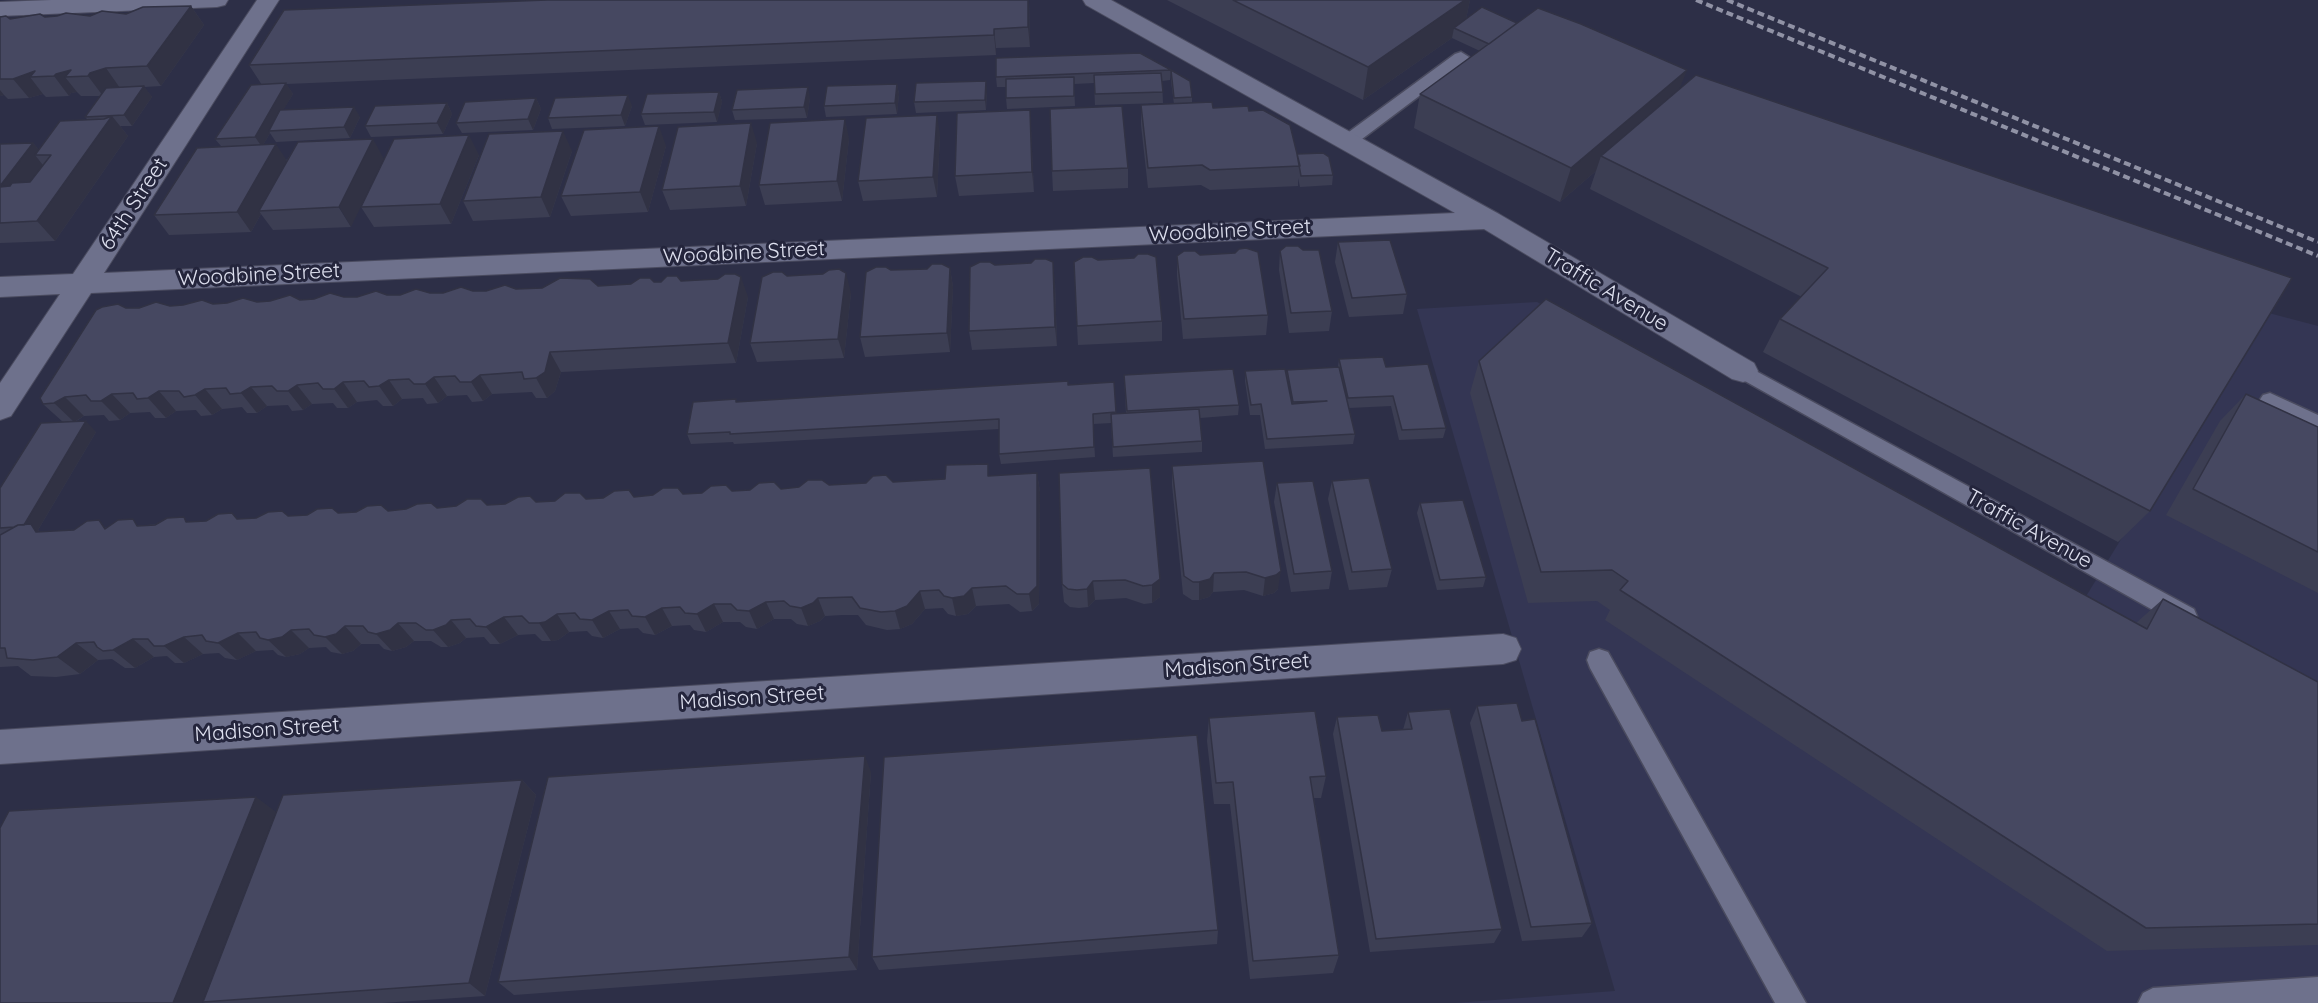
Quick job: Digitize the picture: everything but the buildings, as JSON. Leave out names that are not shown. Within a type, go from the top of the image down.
[{"type":"street","points":[[0,9],[217,0]]},
{"type":"street","name":"64th Street","points":[[0,408],[268,0]]},
{"type":"street","name":"Traffic Avenue","points":[[1094,0],[1489,220],[1743,371]]},
{"type":"street","name":"Woodbine Street","points":[[0,287],[1489,220]]},
{"type":"street","name":"Madison Street","points":[[0,747],[1503,649]]},
{"type":"lane","points":[[1348,141],[1461,57]]},
{"type":"lane","name":"Traffic Avenue","points":[[1743,371],[2208,628]]},
{"type":"lane","points":[[2270,401],[2318,424]]},
{"type":"lane","points":[[1599,660],[1791,1003]]},
{"type":"lane","points":[[2153,1003],[2318,992]]},
{"type":"shaded area","points":[[1537,302],[2085,598],[2261,311],[2318,326],[2318,1003],[1455,1003],[1615,991],[1417,309]]},
{"type":"railway","points":[[1696,0],[2318,256]]},
{"type":"railway","points":[[1727,0],[2318,242]]}]
